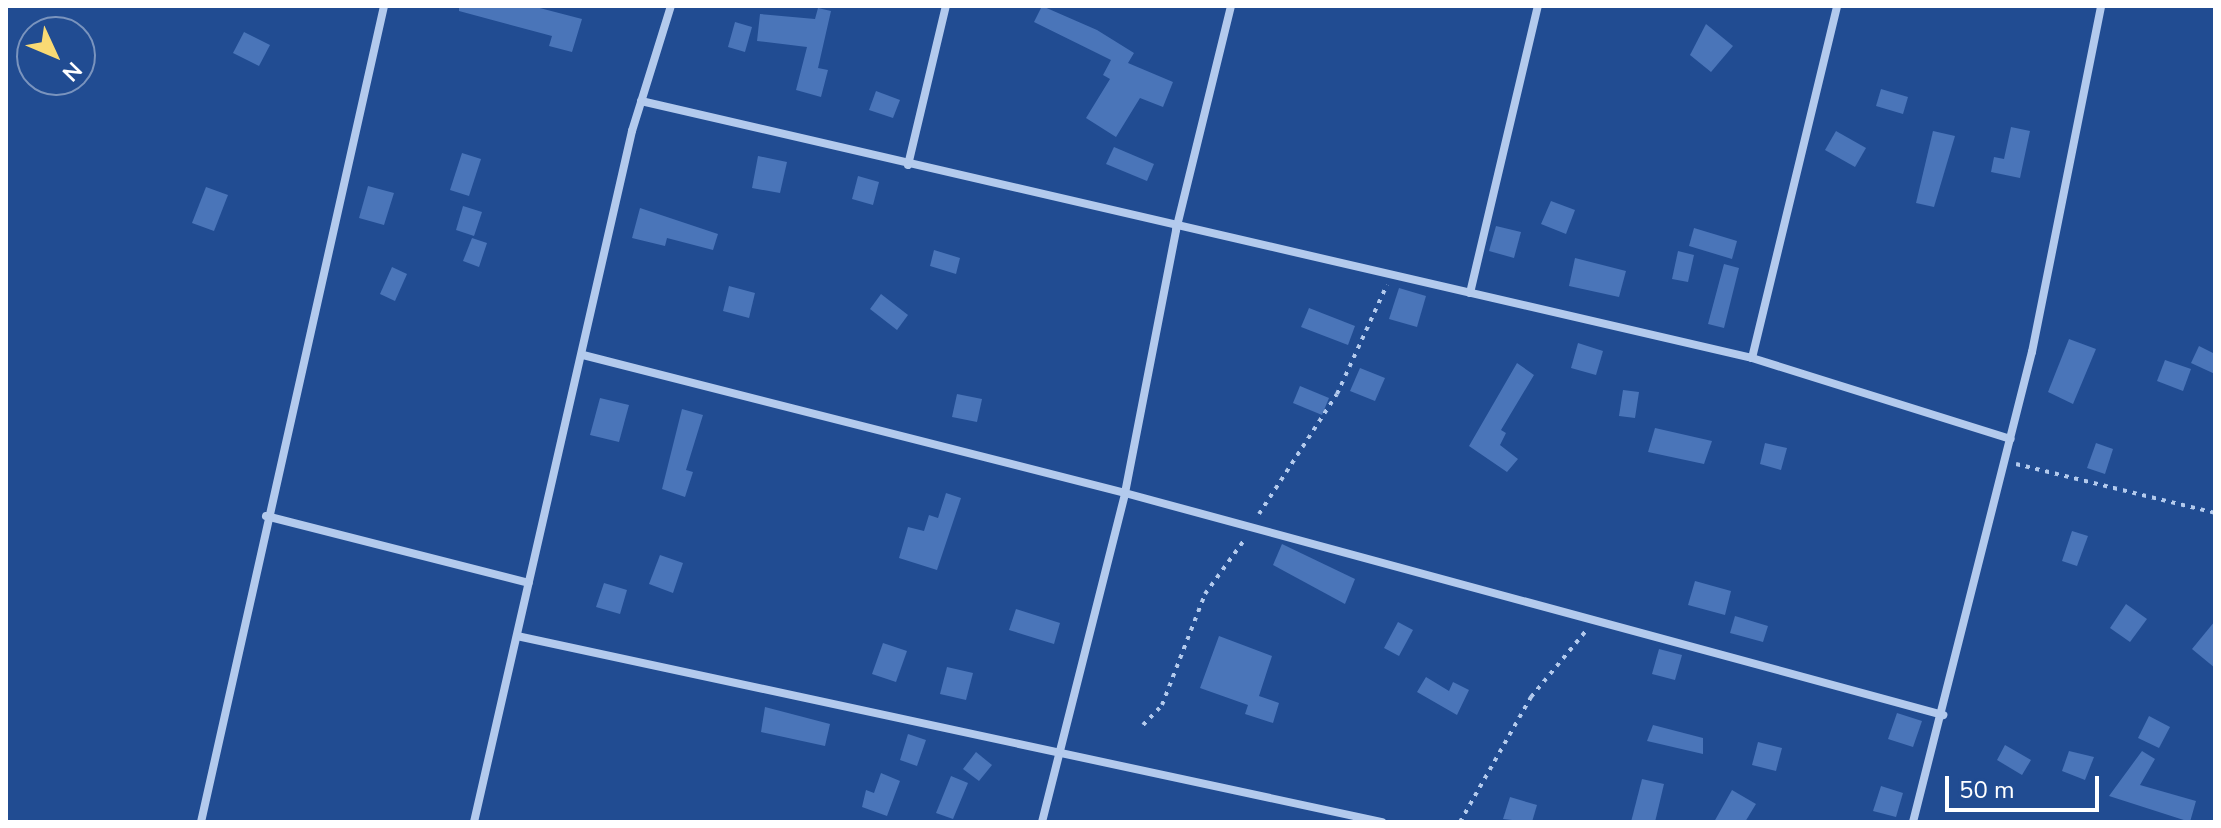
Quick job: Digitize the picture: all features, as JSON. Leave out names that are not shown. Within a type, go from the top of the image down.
[{"type":"street","points":[[201,822],[248,631],[266,516],[384,6]]},
{"type":"street","points":[[474,822],[641,101],[671,6]]},
{"type":"street","points":[[908,165],[946,6]]},
{"type":"street","points":[[1042,822],[1125,493],[1176,230],[1231,6]]},
{"type":"street","points":[[1470,293],[1538,6]]},
{"type":"street","points":[[1752,358],[1837,6]]},
{"type":"street","points":[[1913,822],[2006,461],[2101,6]]},
{"type":"street","points":[[641,101],[1176,230],[1390,275],[1752,358],[2011,439]]},
{"type":"street","points":[[583,355],[1125,493],[1943,715]]},
{"type":"street","points":[[266,516],[529,583]]},
{"type":"street","points":[[517,636],[1058,755],[1382,822]]},
{"type":"path","points":[[1143,725],[1162,705],[1205,594],[1337,394],[1390,275]]},
{"type":"path","points":[[2006,461],[2215,513]]},
{"type":"path","points":[[1460,822],[1531,697],[1593,620]]},
{"type":"building","points":[[459,6],[532,6],[582,19],[572,52],[549,46],[552,36],[459,11]]},
{"type":"building","points":[[1042,6],[1097,30],[1134,53],[1128,63],[1173,82],[1163,107],[1140,98],[1116,137],[1086,118],[1110,79],[1103,75],[1111,60],[1034,22]]},
{"type":"building","points":[[818,8],[831,11],[818,68],[828,70],[821,97],[796,90],[807,47],[757,41],[760,14],[815,19]]},
{"type":"building","points":[[735,22],[752,27],[745,52],[728,47]]},
{"type":"building","points":[[1706,24],[1733,46],[1711,72],[1690,55]]},
{"type":"building","points":[[244,32],[270,45],[259,66],[233,53]]},
{"type":"building","points":[[1881,89],[1908,97],[1903,114],[1876,106]]},
{"type":"building","points":[[876,91],[900,100],[893,118],[869,110]]},
{"type":"building","points":[[2011,127],[2030,131],[2020,178],[1991,172],[1994,157],[2004,159]]},
{"type":"building","points":[[1836,131],[1866,148],[1855,167],[1825,150]]},
{"type":"building","points":[[1933,131],[1955,136],[1934,207],[1916,203]]},
{"type":"building","points":[[1114,147],[1154,164],[1147,181],[1106,164]]},
{"type":"building","points":[[462,153],[481,159],[469,196],[450,190]]},
{"type":"building","points":[[758,156],[787,162],[780,193],[752,188]]},
{"type":"building","points":[[858,176],[879,182],[873,205],[852,199]]},
{"type":"building","points":[[368,186],[394,193],[384,225],[359,218]]},
{"type":"building","points":[[206,187],[228,195],[214,231],[192,223]]},
{"type":"building","points":[[1551,201],[1575,210],[1566,234],[1541,224]]},
{"type":"building","points":[[463,206],[482,212],[474,236],[456,230]]},
{"type":"building","points":[[640,208],[718,234],[713,250],[667,238],[665,246],[632,238]]},
{"type":"building","points":[[1496,226],[1521,232],[1514,258],[1489,251]]},
{"type":"building","points":[[1694,228],[1737,241],[1732,259],[1689,246]]},
{"type":"building","points":[[472,238],[487,243],[479,267],[463,261]]},
{"type":"building","points":[[934,250],[960,258],[956,274],[930,266]]},
{"type":"building","points":[[1678,251],[1694,255],[1688,282],[1672,279]]},
{"type":"building","points":[[1575,258],[1626,271],[1619,297],[1569,286]]},
{"type":"building","points":[[1724,264],[1739,268],[1724,328],[1708,324]]},
{"type":"building","points":[[392,267],[407,274],[395,301],[380,294]]},
{"type":"building","points":[[729,286],[755,293],[749,318],[723,311]]},
{"type":"building","points":[[1399,288],[1426,296],[1417,327],[1389,319]]},
{"type":"building","points":[[881,294],[908,315],[897,330],[870,309]]},
{"type":"building","points":[[1309,308],[1355,326],[1348,345],[1301,327]]},
{"type":"building","points":[[2069,339],[2096,349],[2073,404],[2048,392]]},
{"type":"building","points":[[1578,343],[1603,351],[1596,375],[1571,368]]},
{"type":"building","points":[[2199,346],[2215,354],[2215,374],[2191,363]]},
{"type":"building","points":[[2165,360],[2191,369],[2183,391],[2157,381]]},
{"type":"building","points":[[1517,363],[1534,375],[1501,430],[1506,433],[1500,445],[1518,459],[1507,472],[1469,446]]},
{"type":"building","points":[[1360,368],[1385,378],[1375,401],[1350,391]]},
{"type":"building","points":[[1300,386],[1329,398],[1322,415],[1293,403]]},
{"type":"building","points":[[1623,390],[1639,392],[1635,418],[1619,416]]},
{"type":"building","points":[[957,394],[982,399],[977,422],[952,417]]},
{"type":"building","points":[[600,398],[629,405],[619,442],[590,435]]},
{"type":"building","points":[[682,409],[703,415],[686,470],[693,472],[685,497],[662,489]]},
{"type":"building","points":[[1655,428],[1712,441],[1704,464],[1648,452]]},
{"type":"building","points":[[1765,443],[1787,448],[1781,470],[1760,464]]},
{"type":"building","points":[[2096,443],[2113,449],[2105,474],[2087,468]]},
{"type":"building","points":[[946,493],[961,498],[937,570],[899,558],[908,527],[924,531],[929,515],[938,518]]},
{"type":"building","points":[[2072,531],[2088,536],[2077,566],[2062,561]]},
{"type":"building","points":[[1282,544],[1355,579],[1345,604],[1273,565]]},
{"type":"building","points":[[660,555],[683,563],[673,593],[649,584]]},
{"type":"building","points":[[1695,581],[1731,591],[1725,615],[1688,605]]},
{"type":"building","points":[[604,583],[627,590],[620,614],[596,607]]},
{"type":"building","points":[[2126,604],[2147,619],[2130,642],[2110,628]]},
{"type":"building","points":[[1016,609],[1060,623],[1054,644],[1009,630]]},
{"type":"building","points":[[1735,616],[1768,626],[1763,642],[1730,633]]},
{"type":"building","points":[[2215,621],[2215,668],[2192,649]]},
{"type":"building","points":[[1398,622],[1413,630],[1399,656],[1384,648]]},
{"type":"building","points":[[1219,636],[1272,656],[1259,696],[1279,703],[1273,723],[1245,714],[1248,705],[1200,688]]},
{"type":"building","points":[[883,643],[907,651],[896,682],[872,674]]},
{"type":"building","points":[[1659,649],[1682,655],[1675,680],[1652,674]]},
{"type":"building","points":[[947,667],[973,673],[966,700],[940,694]]},
{"type":"building","points":[[1426,677],[1449,691],[1453,682],[1469,690],[1457,715],[1417,692]]},
{"type":"building","points":[[765,707],[830,724],[825,746],[761,732]]},
{"type":"building","points":[[1897,713],[1922,721],[1913,747],[1888,739]]},
{"type":"building","points":[[2149,716],[2170,727],[2159,748],[2138,738]]},
{"type":"building","points":[[1653,725],[1703,738],[1703,754],[1647,741]]},
{"type":"building","points":[[908,734],[926,740],[917,766],[900,760]]},
{"type":"building","points":[[1758,742],[1782,748],[1776,771],[1752,765]]},
{"type":"building","points":[[2005,745],[2031,760],[2022,775],[1997,760]]},
{"type":"building","points":[[2069,751],[2094,757],[2085,780],[2062,771]]},
{"type":"building","points":[[2142,751],[2155,759],[2140,785],[2196,801],[2190,822],[2109,796]]},
{"type":"building","points":[[976,752],[992,765],[979,781],[963,769]]},
{"type":"building","points":[[881,773],[900,781],[887,816],[862,807],[866,790],[874,793]]},
{"type":"building","points":[[951,776],[968,783],[953,819],[936,813]]},
{"type":"building","points":[[1642,779],[1664,784],[1655,822],[1631,822]]},
{"type":"building","points":[[1881,786],[1903,793],[1896,817],[1873,811]]},
{"type":"building","points":[[1732,790],[1756,804],[1745,822],[1714,822]]},
{"type":"building","points":[[1510,797],[1537,805],[1532,822],[1503,819]]}]
